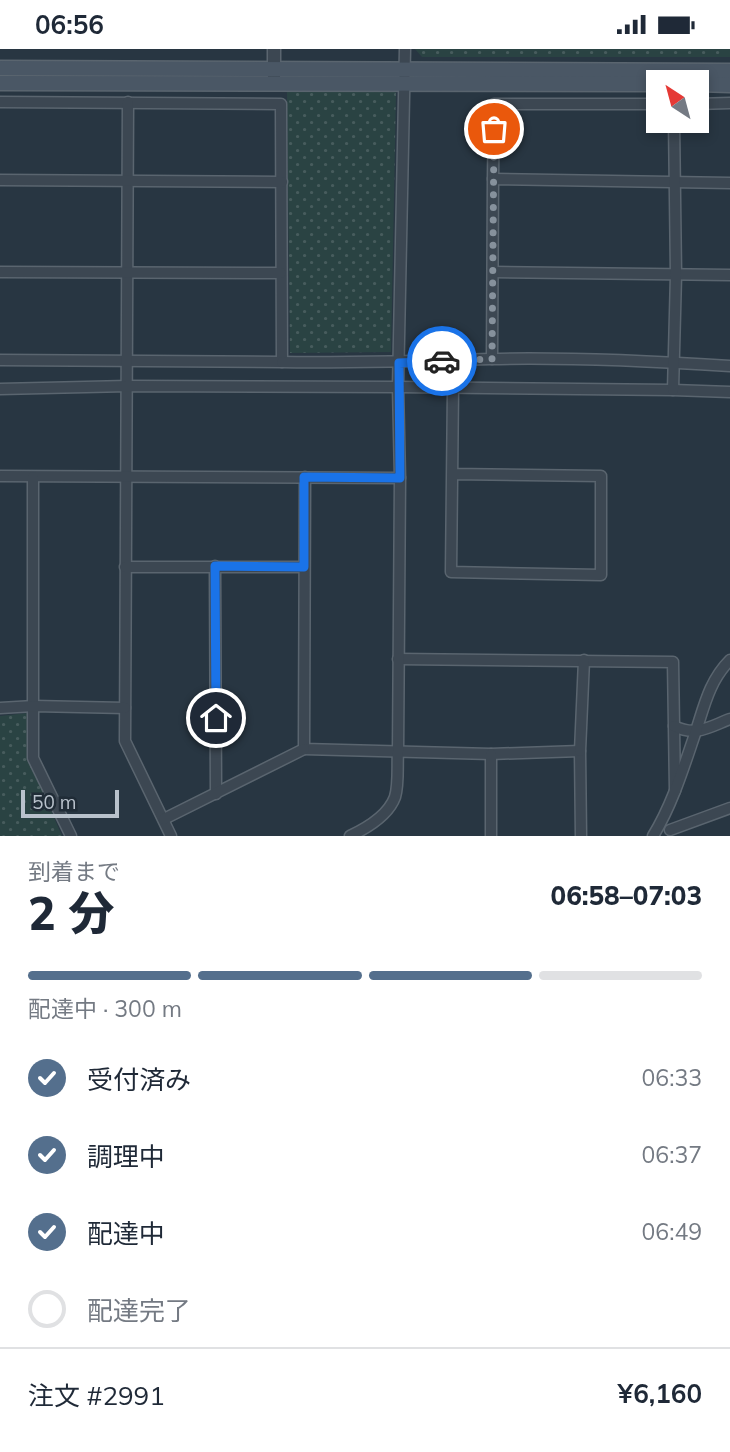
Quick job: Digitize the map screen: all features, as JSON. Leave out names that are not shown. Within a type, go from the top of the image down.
[{"type":"main road","points":[[0,68],[646,84]]},
{"type":"main road","points":[[405,77],[730,71]]},
{"type":"main road","points":[[0,82],[274,76]]},
{"type":"main road","points":[[709,85],[730,85]]},
{"type":"street","points":[[274,49],[274,76]]},
{"type":"street","points":[[350,836],[366,829],[382,816],[395,797],[398,752],[398,387],[405,49]]},
{"type":"street","points":[[128,101],[125,741],[171,836]]},
{"type":"street","points":[[0,102],[281,104],[282,362]]},
{"type":"street","points":[[709,104],[730,103]]},
{"type":"street","points":[[492,359],[494,104],[646,104]]},
{"type":"street","points":[[673,390],[676,275],[674,133]]},
{"type":"street","points":[[493,179],[730,183]]},
{"type":"street","points":[[0,180],[282,182]]},
{"type":"street","points":[[0,272],[281,273]]},
{"type":"street","points":[[493,272],[730,275]]},
{"type":"street","points":[[0,360],[399,363],[492,359],[730,366]]},
{"type":"street","points":[[0,389],[128,386],[398,387],[730,392]]},
{"type":"street","points":[[452,474],[601,476],[601,575],[451,572],[452,474],[453,389]]},
{"type":"street","points":[[0,476],[400,478]]},
{"type":"street","points":[[33,477],[33,758],[71,836]]},
{"type":"street","points":[[304,477],[304,750]]},
{"type":"street","points":[[215,566],[216,794]]},
{"type":"street","points":[[125,567],[304,567]]},
{"type":"street","points":[[398,659],[673,662],[675,791]]},
{"type":"street","points":[[581,836],[580,751],[584,660]]},
{"type":"street","points":[[653,836],[675,791],[706,697],[719,671],[730,660]]},
{"type":"street","points":[[0,708],[125,708]]},
{"type":"street","points":[[674,726],[684,731],[696,732],[730,719]]},
{"type":"street","points":[[164,819],[304,750],[491,754],[580,751]]},
{"type":"street","points":[[491,754],[491,836]]},
{"type":"street","points":[[660,824],[672,833],[730,808]]},
{"type":"green space","points":[[415,49],[730,49],[730,57],[422,57]]},
{"type":"green space","points":[[287,91],[396,91],[391,352],[290,353]]},
{"type":"green space","points":[[28,713],[28,758],[62,836],[0,836],[0,716]]},
{"type":"way so far","points":[[442,361],[492,359],[494,129]]},
{"type":"route","points":[[216,718],[215,566],[304,567],[304,477],[400,478],[399,363],[442,361]]}]
